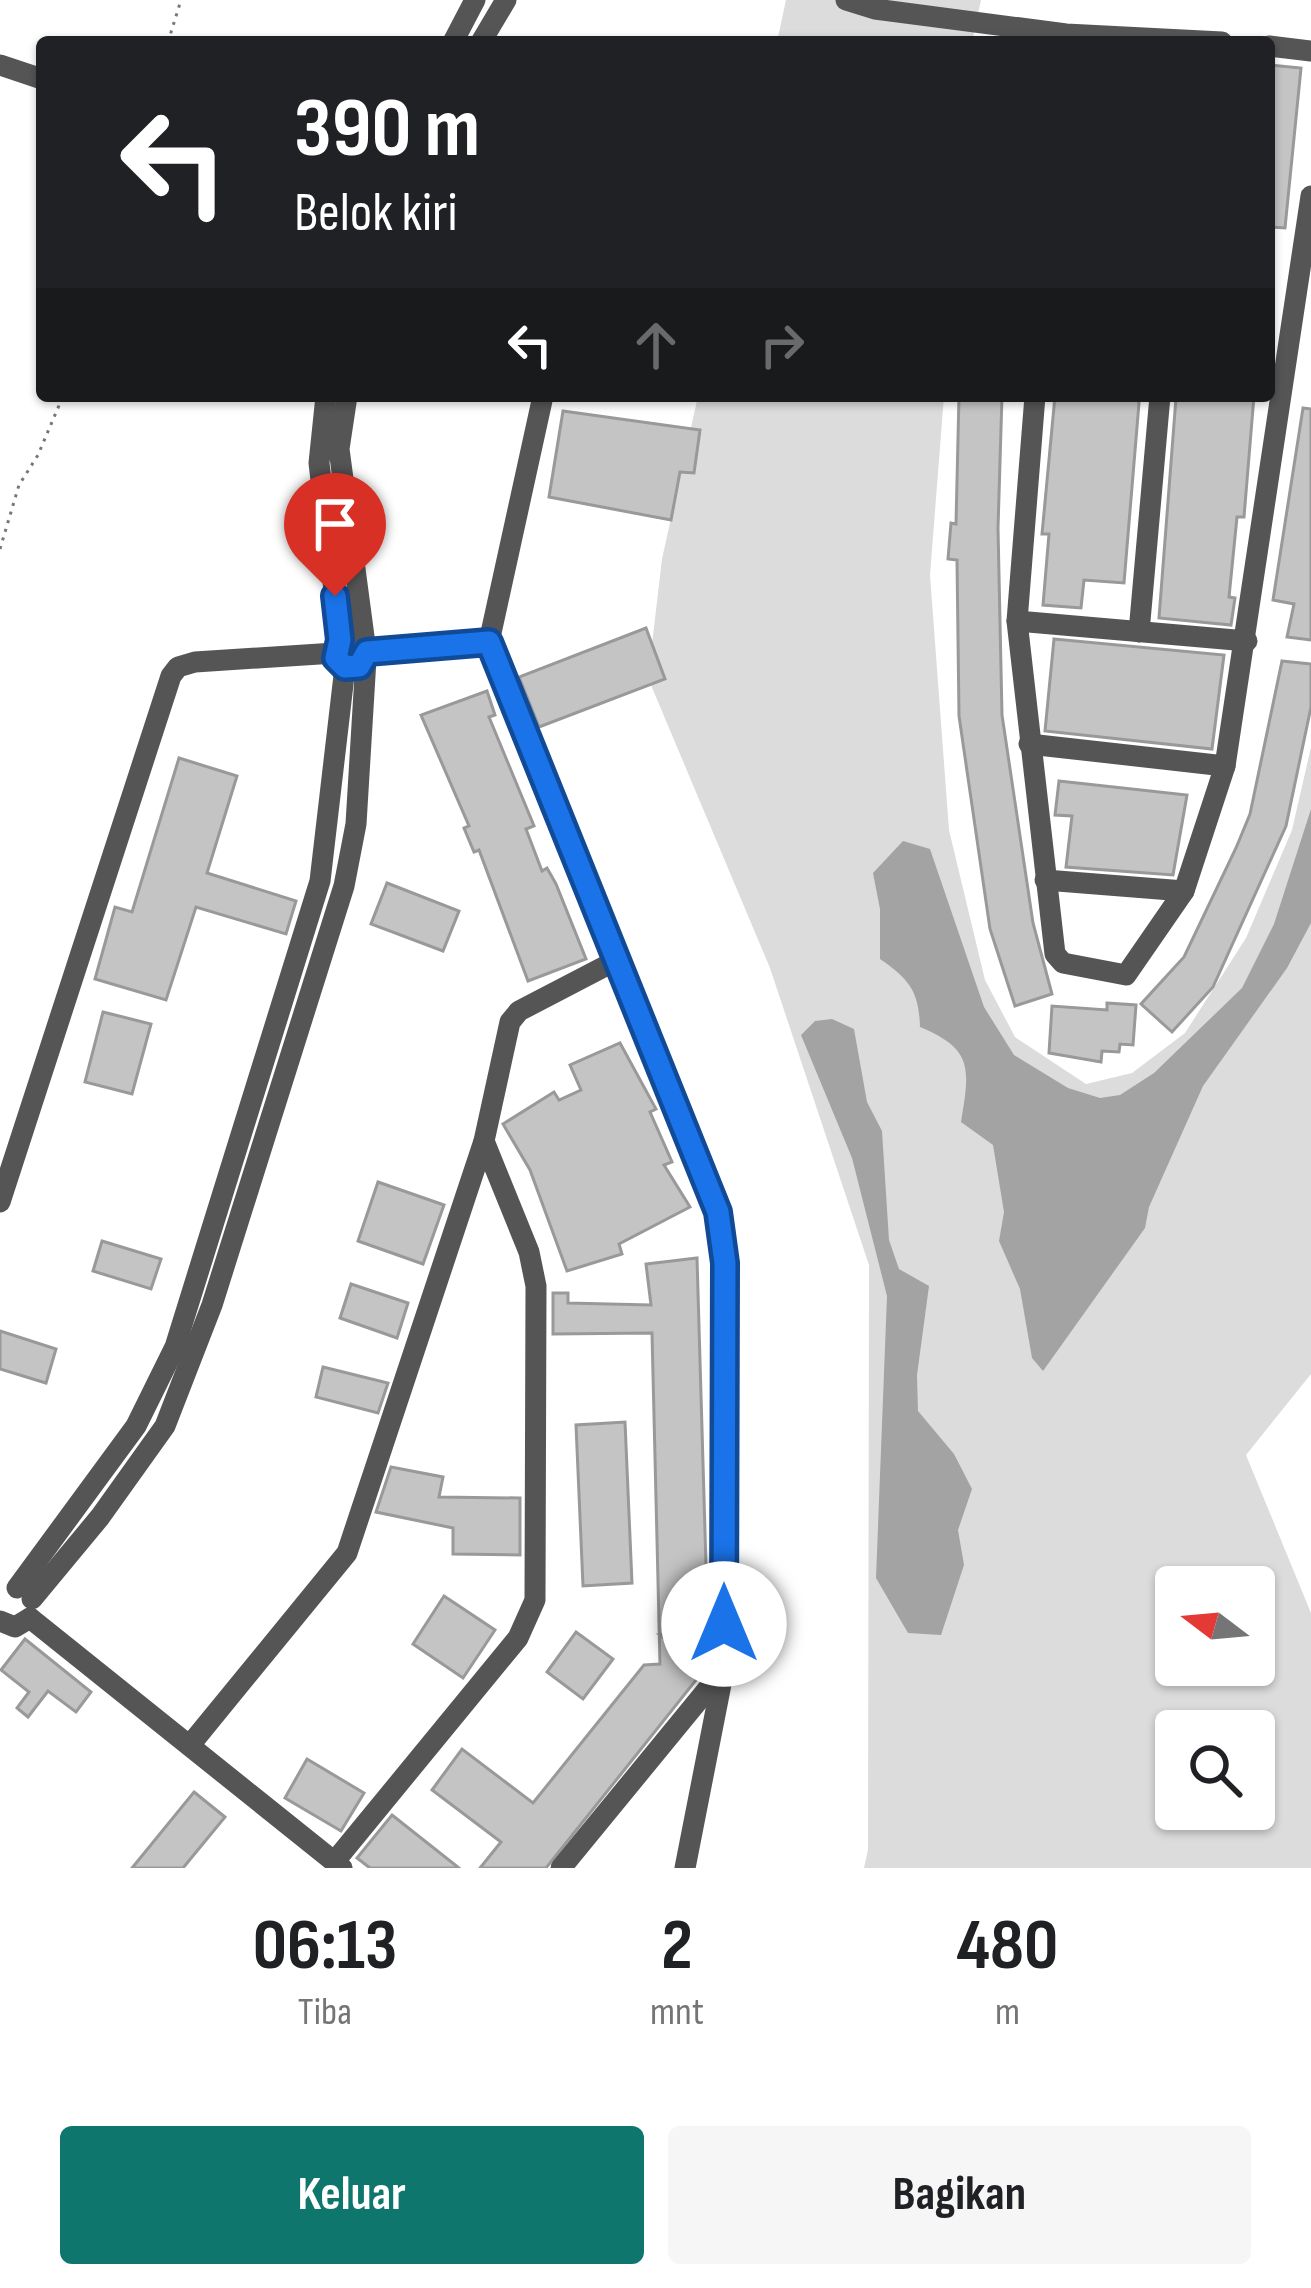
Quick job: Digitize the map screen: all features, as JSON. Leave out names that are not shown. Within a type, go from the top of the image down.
[{"type":"street","points":[[457,36],[475,0]]},
{"type":"street","points":[[486,36],[506,0]]},
{"type":"street","points":[[846,0],[874,9],[1053,36]]},
{"type":"street","points":[[1275,47],[1311,50]]},
{"type":"street","points":[[0,65],[36,77]]},
{"type":"street","points":[[1035,402],[1017,621],[1055,953],[1063,963],[1120,975],[1135,968],[1184,891],[1226,766],[1311,196]]},
{"type":"street","points":[[2,1628],[22,1625],[20,1600],[109,1468],[154,1394],[175,1347],[320,880],[353,652],[319,463],[325,402]]},
{"type":"street","points":[[20,1600],[100,1517],[165,1426],[212,1305],[344,886],[356,824],[353,652],[339,449],[346,402]]},
{"type":"street","points":[[542,402],[489,642],[718,1212],[725,1263],[724,1669],[686,1868]]},
{"type":"street","points":[[1139,632],[1159,402]]},
{"type":"street","points":[[1017,621],[1246,641]]},
{"type":"street","points":[[0,1202],[178,667],[195,662],[489,642]]},
{"type":"street","points":[[1029,744],[1226,766]]},
{"type":"street","points":[[1045,880],[1184,891]]},
{"type":"street","points":[[190,1744],[347,1553],[484,1141],[510,1022],[519,1011],[617,960]]},
{"type":"street","points":[[242,1130],[265,1138]]},
{"type":"street","points":[[20,1600],[339,1865],[518,1638],[536,1600],[536,1286],[529,1252],[484,1141]]},
{"type":"street","points":[[561,1868],[724,1669]]},
{"type":"path","points":[[170,36],[181,0]]},
{"type":"path","points":[[0,549],[19,484],[60,402]]},
{"type":"shaded area","points":[[786,0],[981,0],[973,36],[778,36]]},
{"type":"shaded area","points":[[697,402],[944,402],[930,575],[949,830],[985,980],[1015,1037],[1086,1084],[1132,1073],[1185,1033],[1246,938],[1292,830],[1311,747],[1311,1374],[1246,1455],[1311,1613],[1311,1868],[864,1868],[868,1850],[869,1265],[770,968],[648,678],[662,559]]},
{"type":"shaded area","points":[[1311,809],[1311,923],[1287,968],[1203,1086],[1149,1207],[1145,1228],[1043,1371],[1032,1358],[1020,1289],[999,1241],[1004,1212],[993,1145],[961,1122],[966,1074],[959,1052],[920,1027],[911,987],[880,959],[880,909],[873,873],[903,841],[930,849],[984,1007],[1014,1055],[1068,1088],[1100,1098],[1120,1095],[1154,1073],[1242,988],[1274,924]]},
{"type":"shaded area","points":[[832,1019],[854,1029],[867,1102],[882,1131],[889,1240],[899,1269],[929,1286],[917,1375],[918,1411],[954,1454],[972,1489],[958,1530],[964,1565],[941,1635],[908,1633],[876,1578],[887,1296],[852,1158],[801,1035],[815,1021]]},
{"type":"building","points":[[1275,66],[1301,68],[1285,228],[1275,227]]},
{"type":"building","points":[[959,402],[1002,402],[998,528],[1002,715],[1033,923],[1052,994],[1015,1006],[990,929],[959,716],[957,560],[948,559],[951,523],[956,524]]},
{"type":"building","points":[[1054,402],[1139,402],[1124,583],[1084,580],[1081,608],[1043,605],[1049,534],[1042,534]]},
{"type":"building","points":[[1176,402],[1254,402],[1244,517],[1237,517],[1231,625],[1159,618]]},
{"type":"building","points":[[1303,408],[1311,409],[1311,640],[1287,637],[1294,604],[1273,600]]},
{"type":"building","points":[[563,411],[700,430],[694,473],[680,472],[671,520],[549,497]]},
{"type":"building","points":[[646,628],[665,679],[539,727],[519,677]]},
{"type":"building","points":[[1054,639],[1224,655],[1212,749],[1045,731]]},
{"type":"building","points":[[1282,661],[1311,664],[1311,707],[1286,826],[1213,987],[1172,1032],[1141,1004],[1184,957],[1250,814]]},
{"type":"building","points":[[487,691],[495,715],[489,717],[534,826],[526,829],[542,871],[547,868],[556,884],[586,959],[528,981],[421,715]]},
{"type":"building","points":[[179,758],[237,776],[207,873],[296,901],[286,934],[196,907],[166,1000],[95,979],[115,907],[132,912]]},
{"type":"building","points":[[1059,781],[1187,795],[1173,875],[1066,867],[1072,816],[1055,815]]},
{"type":"building","points":[[387,883],[459,911],[443,951],[371,924]]},
{"type":"building","points":[[1107,1003],[1136,1005],[1133,1045],[1120,1044],[1119,1052],[1102,1051],[1101,1062],[1049,1053],[1052,1006],[1107,1010]]},
{"type":"building","points":[[103,1012],[151,1024],[132,1094],[85,1082]]},
{"type":"building","points":[[620,1043],[656,1109],[650,1112],[672,1162],[664,1165],[690,1207],[619,1244],[622,1254],[567,1271],[530,1170],[503,1124],[554,1092],[559,1100],[581,1090],[570,1065]]},
{"type":"building","points":[[378,1182],[444,1205],[423,1264],[358,1241]]},
{"type":"building","points":[[102,1241],[161,1259],[151,1289],[93,1271]]},
{"type":"building","points":[[697,1258],[708,1634],[660,1635],[704,1670],[546,1868],[480,1868],[501,1842],[432,1790],[462,1749],[533,1803],[644,1665],[660,1664],[652,1333],[553,1334],[553,1293],[568,1293],[568,1303],[651,1305],[646,1264]]},
{"type":"building","points":[[351,1284],[408,1303],[397,1338],[340,1318]]},
{"type":"building","points":[[0,1331],[56,1349],[46,1383],[0,1369]]},
{"type":"building","points":[[323,1367],[388,1383],[378,1413],[316,1397]]},
{"type":"building","points":[[625,1422],[632,1583],[583,1586],[576,1425]]},
{"type":"building","points":[[391,1467],[443,1477],[439,1497],[520,1498],[520,1555],[453,1554],[453,1528],[376,1512]]},
{"type":"building","points":[[444,1596],[495,1630],[463,1678],[413,1644]]},
{"type":"building","points":[[576,1632],[613,1659],[583,1699],[547,1672]]},
{"type":"building","points":[[25,1639],[91,1692],[76,1712],[48,1691],[28,1717],[17,1708],[29,1692],[1,1670]]},
{"type":"building","points":[[307,1759],[364,1793],[341,1831],[285,1798]]},
{"type":"building","points":[[194,1792],[225,1817],[183,1868],[132,1868]]},
{"type":"building","points":[[392,1815],[459,1868],[370,1868],[357,1858]]},
{"type":"route","points":[[335,596],[340,640],[336,658],[345,667],[359,666],[367,652],[489,642],[718,1212],[725,1263],[724,1624]]}]
